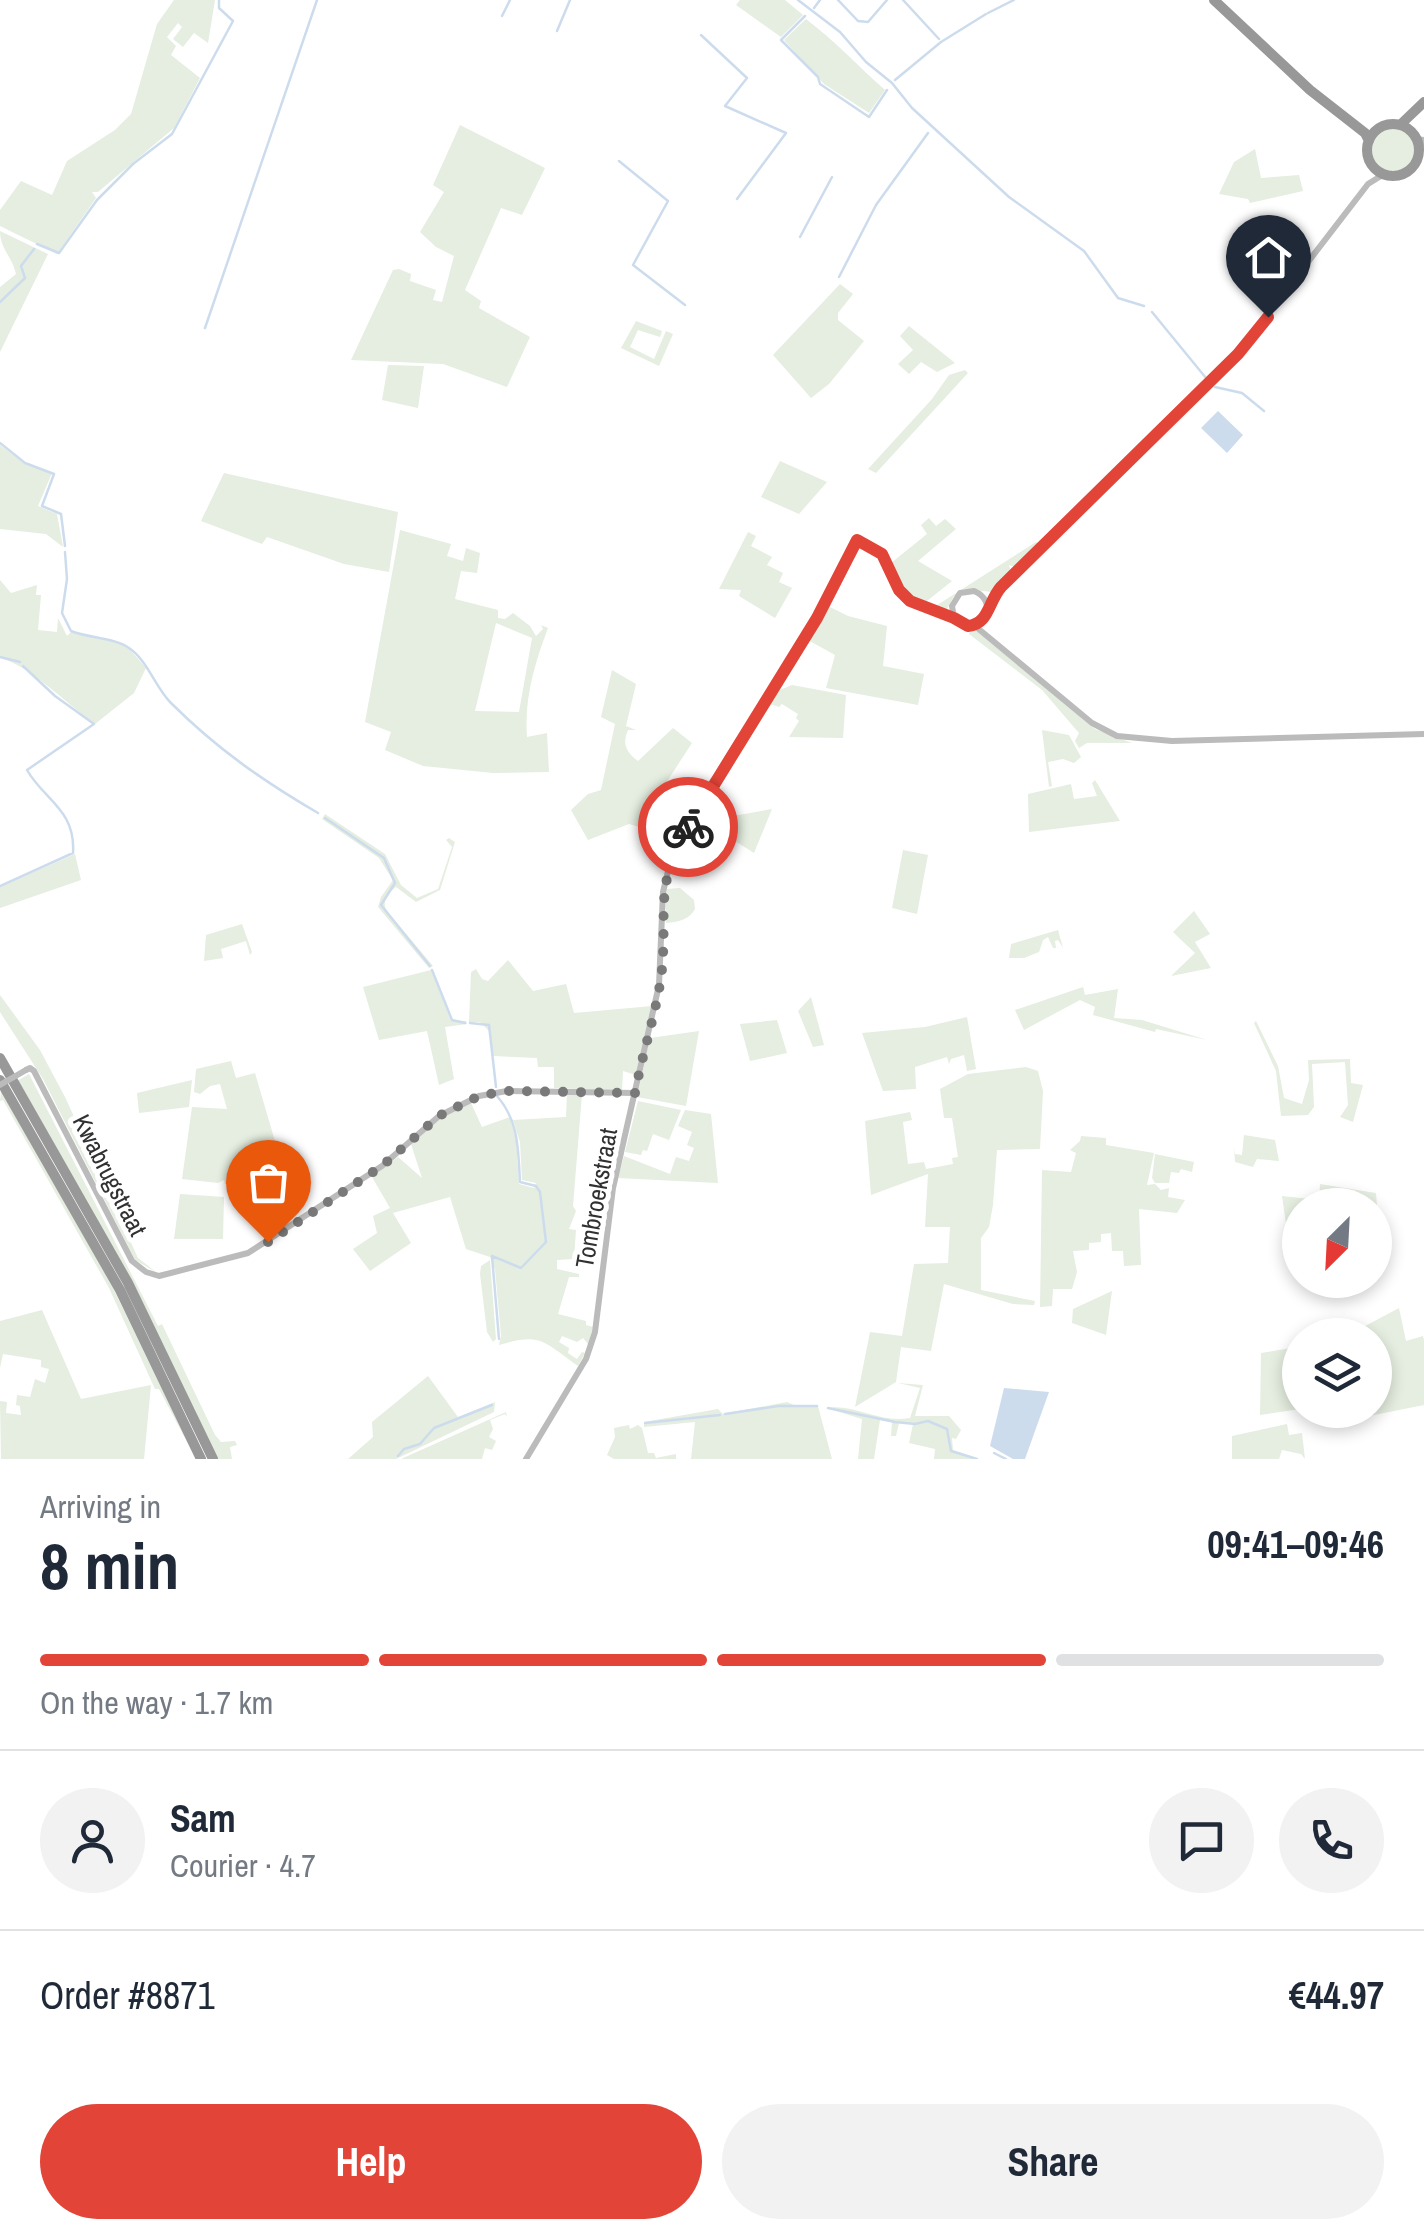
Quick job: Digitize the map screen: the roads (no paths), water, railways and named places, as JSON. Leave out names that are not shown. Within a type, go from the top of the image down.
[{"type":"highway","points":[[1217,0],[1316,88],[1364,126],[1377,130]]},
{"type":"highway","points":[[1217,0],[1369,141]]},
{"type":"highway","points":[[1418,148],[1391,124],[1377,130],[1369,141],[1368,154],[1384,174],[1395,176],[1410,170],[1418,148],[1424,104]]},
{"type":"highway","points":[[0,1058],[128,1283],[213,1459]]},
{"type":"highway","points":[[0,1083],[120,1290],[201,1459]]},
{"type":"street","points":[[992,638],[984,618],[987,604],[1238,354],[1368,184],[1374,166]]},
{"type":"street","points":[[1368,184],[1384,174]]},
{"type":"street","name":"Tombroekstraat","points":[[526,1459],[590,1348],[596,1326],[613,1188],[660,981],[662,900],[667,869],[724,765],[817,618],[857,540],[882,554],[907,599],[937,614]]},
{"type":"street","points":[[937,614],[952,606],[960,593],[989,594],[1001,587]]},
{"type":"street","points":[[980,594],[987,604]]},
{"type":"street","points":[[952,606],[954,618]]},
{"type":"street","points":[[937,614],[974,626],[1092,723],[1106,732],[1134,740],[1424,734]]},
{"type":"street","points":[[974,626],[984,618]]},
{"type":"street","name":"Kwabrugstraat","points":[[0,1083],[30,1068],[34,1071],[132,1261],[159,1276],[231,1258],[268,1242],[382,1166],[439,1116],[479,1096],[507,1091],[635,1093]]},
{"type":"water","points":[[1218,411],[1243,435],[1227,453],[1201,428]]},
{"type":"water","points":[[1004,1388],[1049,1392],[1025,1459],[1013,1459],[990,1446]]},
{"type":"waterway","points":[[37,244],[59,253],[97,200],[133,164],[172,134],[233,21],[219,8],[219,0]]},
{"type":"waterway","points":[[205,328],[317,0]]},
{"type":"waterway","points":[[502,16],[510,0]]},
{"type":"waterway","points":[[557,31],[570,0]]},
{"type":"waterway","points":[[798,0],[840,32],[912,108],[1009,197],[1084,251],[1118,298],[1144,306]]},
{"type":"waterway","points":[[814,8],[820,0]]},
{"type":"waterway","points":[[838,0],[858,21],[868,22],[887,0]]},
{"type":"waterway","points":[[903,0],[939,39]]},
{"type":"waterway","points":[[988,13],[1014,0]]},
{"type":"waterway","points":[[895,80],[941,42],[986,14]]},
{"type":"waterway","points":[[805,16],[781,40],[818,77],[820,84],[869,117],[887,90]]},
{"type":"waterway","points":[[701,35],[747,78],[725,106],[786,133],[737,199]]},
{"type":"waterway","points":[[839,277],[876,205],[928,133]]},
{"type":"waterway","points":[[619,161],[668,201],[633,265],[685,305]]},
{"type":"waterway","points":[[800,237],[832,177]]},
{"type":"waterway","points":[[0,302],[25,278],[21,266],[34,249]]},
{"type":"waterway","points":[[1152,312],[1206,378]]},
{"type":"waterway","points":[[1215,387],[1242,393],[1264,411]]},
{"type":"waterway","points":[[0,443],[25,463],[54,474],[42,506],[61,514],[65,546]]},
{"type":"waterway","points":[[65,552],[67,579],[62,613],[71,631],[129,648],[171,703],[205,735],[259,776],[318,813]]},
{"type":"waterway","points":[[0,657],[20,662]]},
{"type":"waterway","points":[[0,886],[73,853],[73,838],[64,816],[27,770],[94,724],[23,666]]},
{"type":"waterway","points":[[325,818],[384,858],[395,883],[381,905],[430,966]]},
{"type":"waterway","points":[[432,970],[452,1020],[465,1023]]},
{"type":"waterway","points":[[470,1023],[489,1025],[496,1087]]},
{"type":"waterway","points":[[497,1096],[513,1125],[520,1182],[536,1186],[540,1192],[546,1242],[521,1268],[492,1256],[499,1339]]},
{"type":"waterway","points":[[398,1456],[404,1449],[420,1444],[434,1428],[492,1405]]},
{"type":"waterway","points":[[725,1414],[778,1406],[817,1406]]},
{"type":"waterway","points":[[828,1408],[895,1422],[928,1421],[947,1429],[951,1451],[977,1459]]},
{"type":"waterway","points":[[645,1423],[720,1415]]},
{"type":"waterway","points":[[994,1453],[1006,1459]]}]
